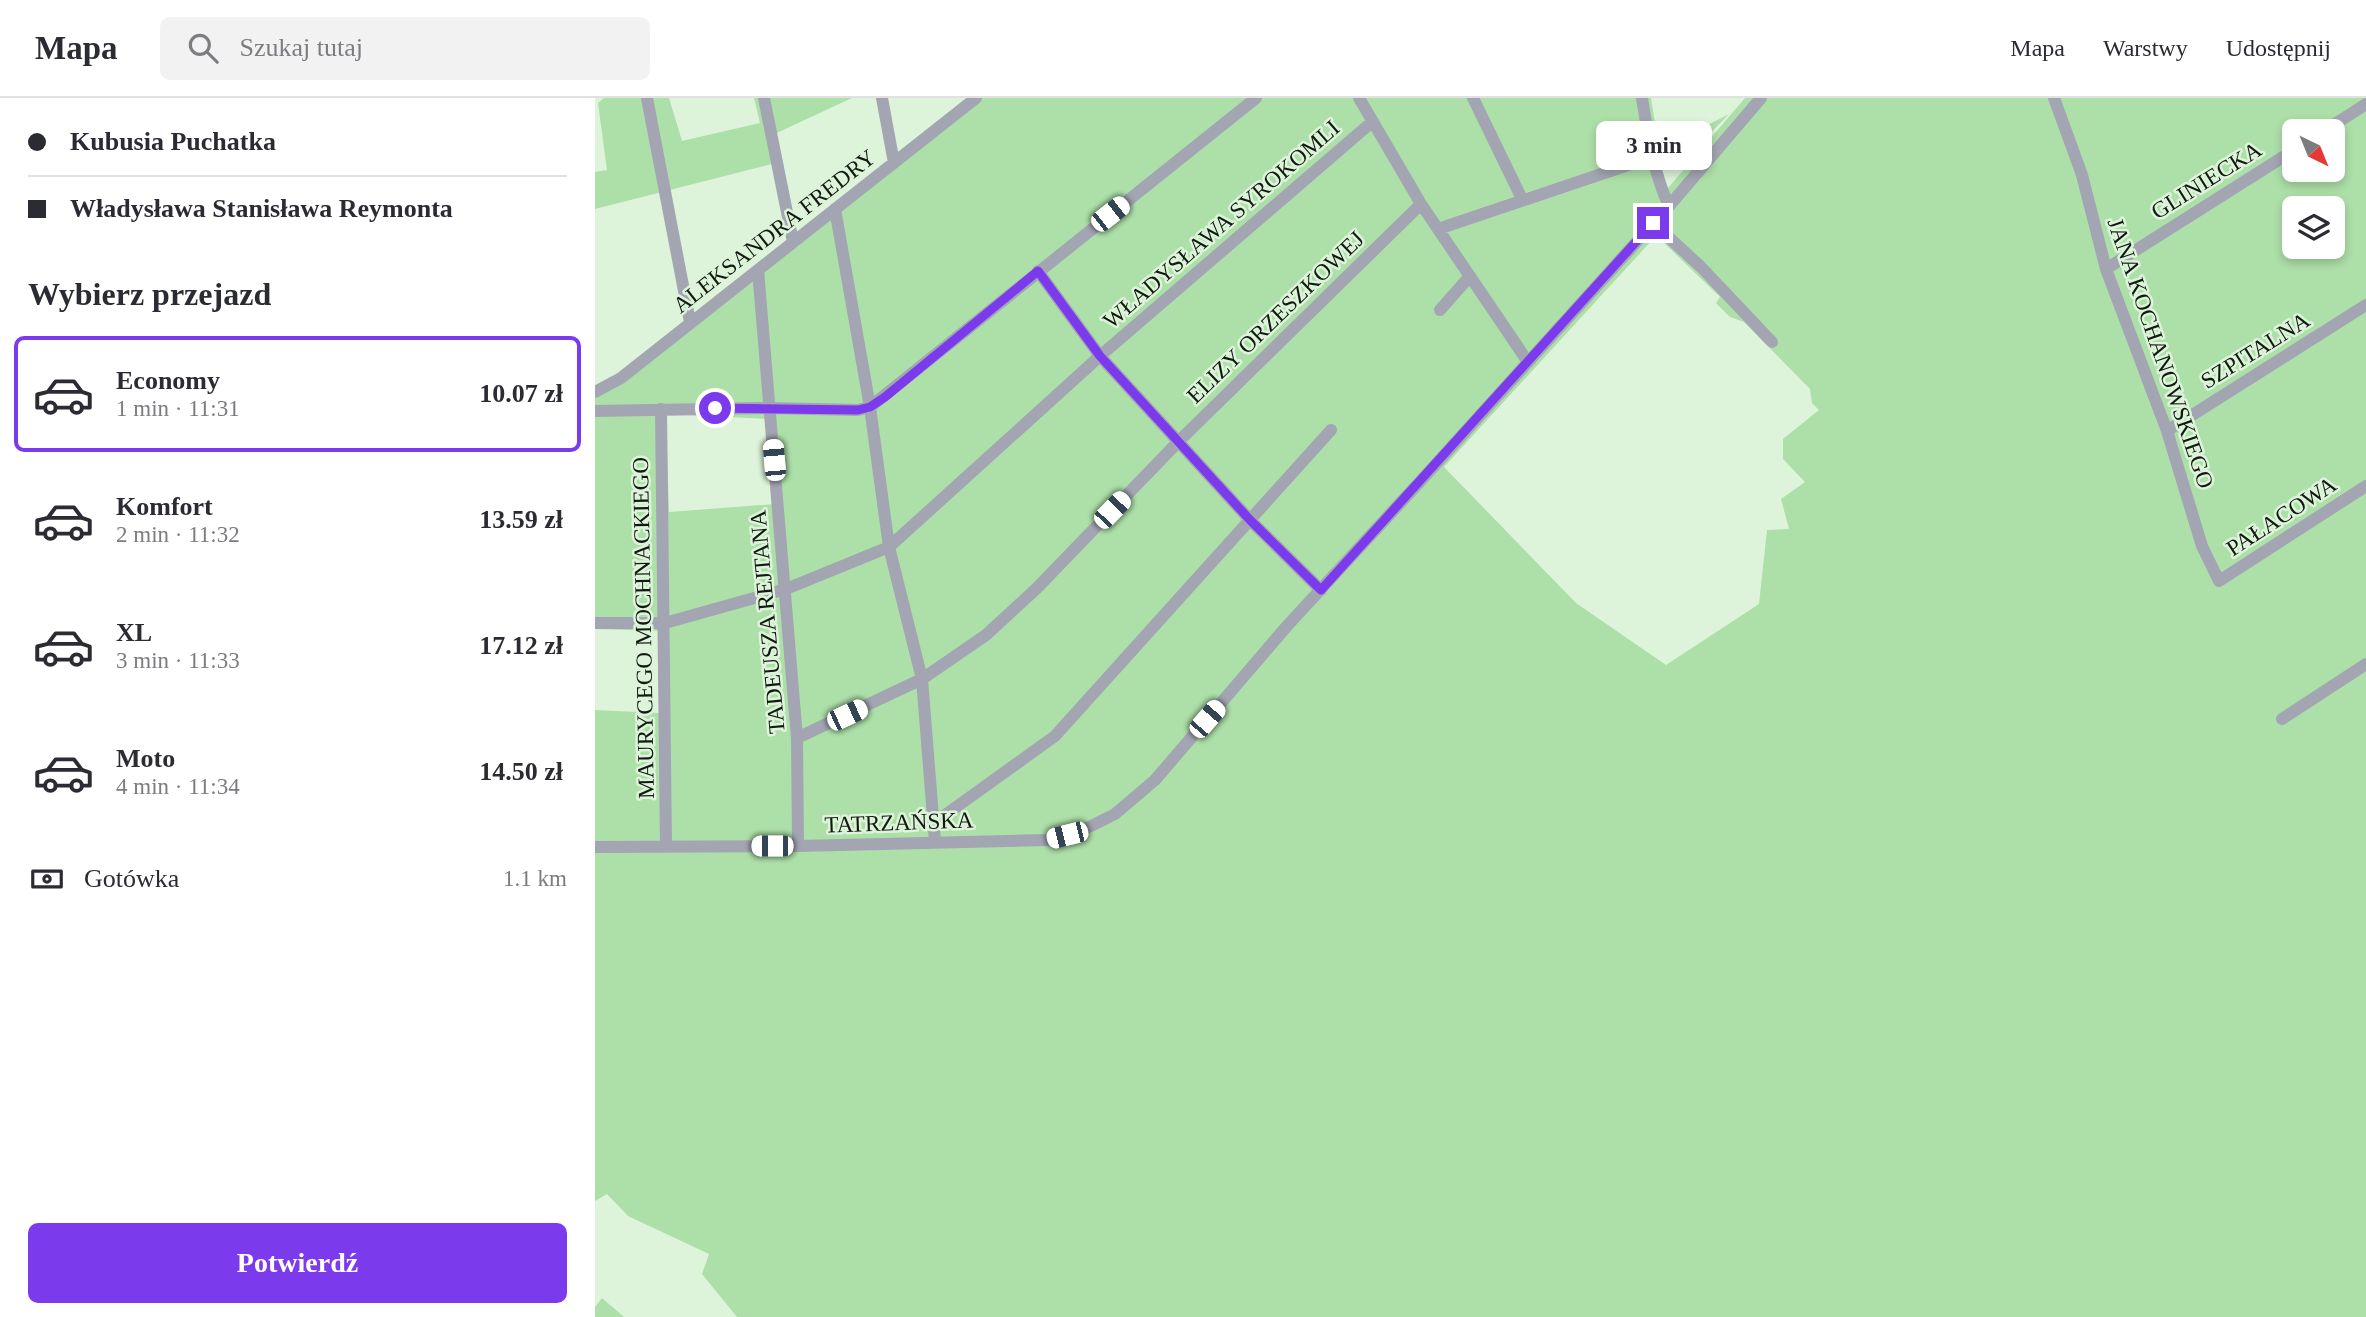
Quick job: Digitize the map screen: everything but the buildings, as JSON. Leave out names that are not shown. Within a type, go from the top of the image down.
[{"type":"street","points":[[647,98],[690,322]]},
{"type":"street","points":[[764,98],[793,242]]},
{"type":"street","points":[[882,98],[894,163]]},
{"type":"street","name":"ALEKSANDRA FREDRY","points":[[595,392],[621,378],[975,98]]},
{"type":"street","points":[[595,411],[769,408],[858,410],[870,407],[1256,98]]},
{"type":"street","points":[[1359,98],[1421,204],[1528,362]]},
{"type":"street","points":[[1473,98],[1522,199]]},
{"type":"street","points":[[1642,98],[1652,157],[1669,206]]},
{"type":"street","name":"TATRZAŃSKA","points":[[595,847],[798,846],[1049,840],[1087,828],[1115,814],[1155,780],[1287,626],[1669,206],[1761,98]]},
{"type":"street","name":"JANA KOCHANOWSKIEGO","points":[[2054,98],[2082,175],[2106,269],[2167,431],[2202,546],[2219,580]]},
{"type":"street","points":[[2342,119],[2366,104]]},
{"type":"street","name":"WŁADYSŁAWA SYROKOMLI","points":[[595,624],[665,623],[786,589],[889,547],[1100,356],[1372,122]]},
{"type":"street","points":[[1438,229],[1652,157]]},
{"type":"street","name":"GLINIECKA","points":[[2106,269],[2282,158]]},
{"type":"street","name":"ELIZY ORZESZKOWEJ","points":[[797,738],[922,680],[986,635],[1421,204]]},
{"type":"street","points":[[835,209],[870,407],[889,547],[922,680],[935,842]]},
{"type":"street","points":[[1653,223],[1701,267],[1772,342]]},
{"type":"street","name":"TADEUSZA REJTANA","points":[[758,270],[797,738],[798,846]]},
{"type":"street","points":[[1038,271],[1100,356],[1250,520],[1321,590]]},
{"type":"street","points":[[1440,310],[1469,276]]},
{"type":"street","name":"SZPITALNA","points":[[2167,431],[2366,305]]},
{"type":"street","name":"MAURYCEGO MOCHNACKIEGO","points":[[661,409],[666,846]]},
{"type":"street","points":[[934,823],[1055,736],[1331,430]]},
{"type":"street","name":"PAŁACOWA","points":[[2219,580],[2366,486]]},
{"type":"street","points":[[2282,719],[2366,664]]},
{"type":"green space","points":[[604,98],[669,98],[682,141],[760,123],[754,98],[852,98],[768,137],[772,164],[595,209],[595,172],[607,170],[598,103]]},
{"type":"green space","points":[[967,98],[1651,98],[1664,181],[1668,188],[1745,98],[2366,98],[2366,1317],[737,1317],[702,1274],[709,1254],[628,1216],[607,1194],[595,1201],[595,710],[659,713],[659,631],[595,629],[595,388],[619,374]],"holes":[[[1659,238],[1720,297],[1716,303],[1730,317],[1744,322],[1810,389],[1812,403],[1819,410],[1783,439],[1783,459],[1805,482],[1781,499],[1789,529],[1767,530],[1759,604],[1666,665],[1576,603],[1444,467],[1653,239],[1655,241]],[[666,414],[767,419],[775,504],[669,512]]]},
{"type":"green space","points":[[1729,114],[1696,148],[1692,133]]},
{"type":"green space","points":[[602,1298],[624,1317],[595,1317],[595,1307]]},
{"type":"route","points":[[715,408],[858,410],[870,407],[1038,271],[1100,356],[1250,520],[1321,590],[1653,223]]}]
